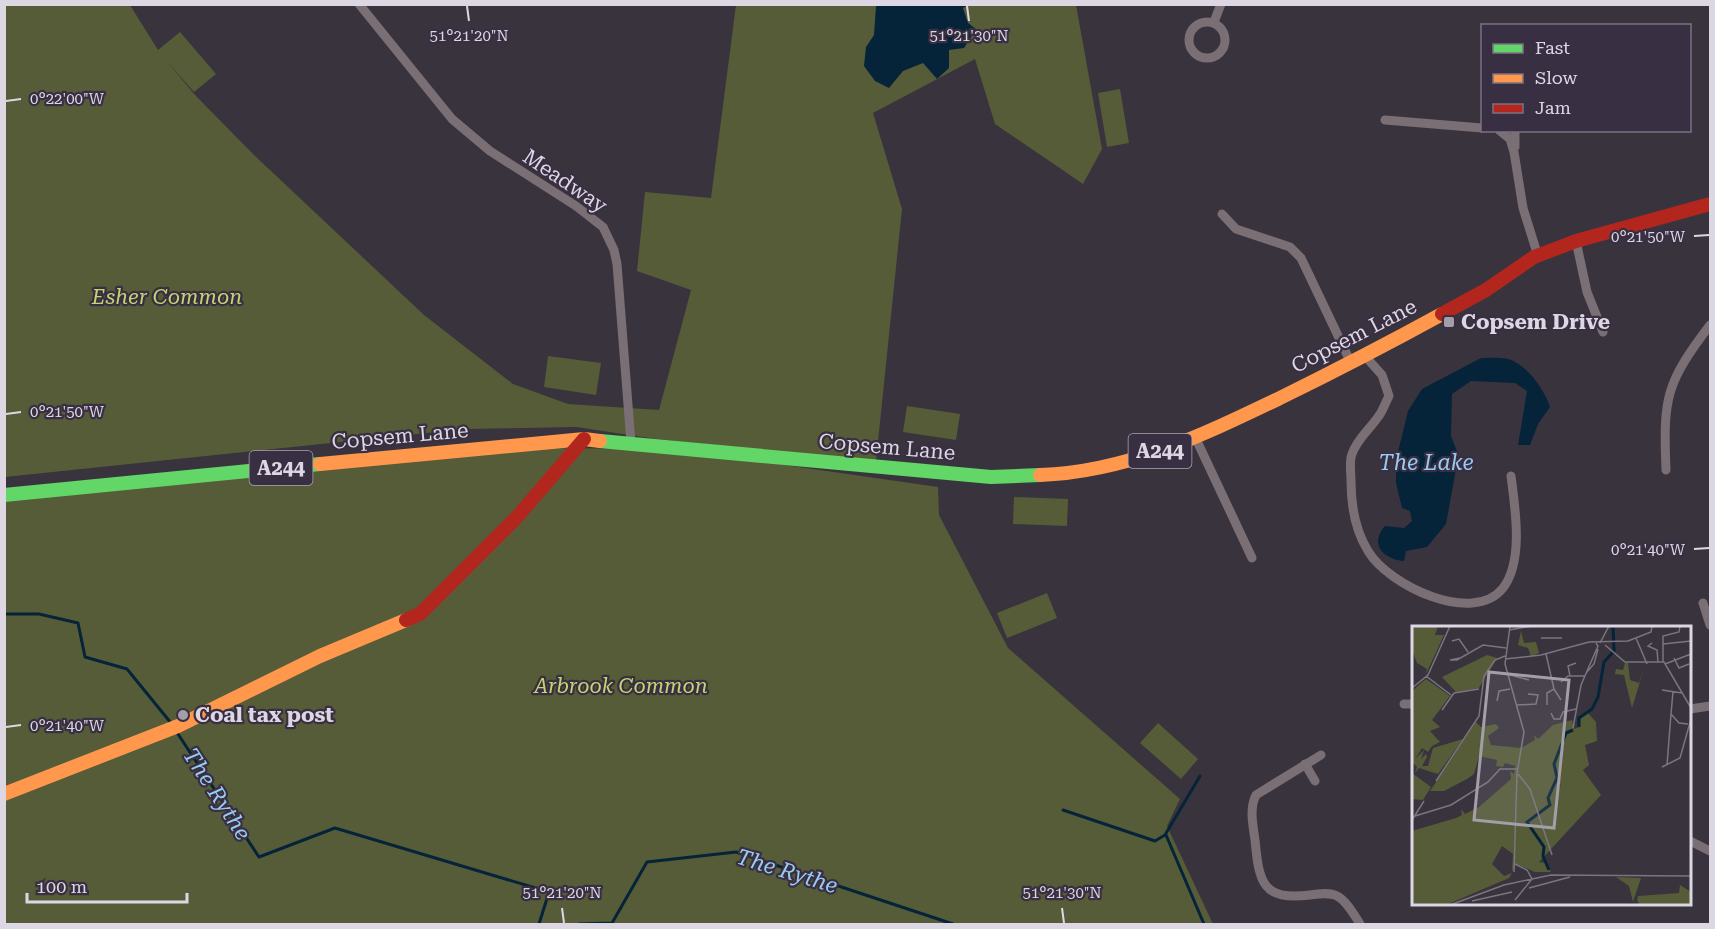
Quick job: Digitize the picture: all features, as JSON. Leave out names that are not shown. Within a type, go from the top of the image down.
[{"type":"main road","name":"Copsem Lane","points":[[4,495],[584,439],[997,477],[1071,474],[1122,464],[1196,439],[1365,356],[1486,290],[1538,256],[1576,241],[1710,204]]},
{"type":"main road","points":[[4,794],[172,728],[320,656],[420,614],[517,517],[584,439]]},
{"type":"street","name":"Meadway","points":[[359,4],[452,119],[499,157],[593,218],[610,238],[617,264],[631,443]]},
{"type":"street","points":[[1214,22],[1221,4]]},
{"type":"street","points":[[1201,22],[1214,22],[1225,34],[1225,45],[1216,56],[1199,57],[1189,45],[1189,34],[1201,22]]},
{"type":"street","points":[[1385,120],[1481,128]]},
{"type":"street","points":[[1501,132],[1510,139],[1514,152],[1523,208],[1538,256]]},
{"type":"street","points":[[1514,152],[1515,132]]},
{"type":"street","points":[[1222,214],[1236,229],[1290,247],[1301,258],[1351,363]]},
{"type":"street","points":[[1576,241],[1587,292],[1603,332]]},
{"type":"street","points":[[1666,470],[1665,413],[1668,396],[1681,364],[1710,325]]},
{"type":"street","points":[[1365,356],[1382,375],[1389,396],[1379,416],[1351,455],[1355,526],[1369,554],[1396,580],[1434,598],[1462,603],[1485,602],[1503,588],[1510,571],[1517,522],[1511,476]]},
{"type":"street","points":[[1196,439],[1252,558]]},
{"type":"street","points":[[1703,603],[1710,625]]},
{"type":"street","points":[[1691,709],[1710,706]]},
{"type":"street","points":[[1321,755],[1263,789],[1253,801],[1259,875],[1270,891],[1284,898],[1325,893],[1336,895],[1344,900],[1360,924]]},
{"type":"street","points":[[1305,764],[1315,781]]},
{"type":"street","points":[[1691,842],[1710,851]]},
{"type":"green space","name":"Esher Common","points":[[5,5],[130,5],[158,50],[180,32],[216,74],[194,92],[165,59],[195,95],[253,154],[424,315],[513,384],[568,404],[659,410],[691,290],[637,271],[645,192],[711,198],[736,5],[1076,5],[1102,149],[1083,184],[995,124],[975,59],[873,113],[902,209],[876,461],[656,439],[576,427],[466,429],[5,477]]},
{"type":"green space","points":[[1120,89],[1129,143],[1107,147],[1098,93]]},
{"type":"green space","points":[[548,356],[601,363],[596,395],[544,387]]},
{"type":"green space","points":[[907,406],[960,414],[956,440],[903,432]]},
{"type":"green space","name":"Arbrook Common","points":[[537,448],[673,449],[938,487],[939,515],[1008,648],[1180,799],[1167,826],[1213,924],[5,924],[5,499]]},
{"type":"green space","points":[[1014,497],[1068,499],[1067,526],[1013,524]]},
{"type":"green space","points":[[1047,593],[1057,618],[1007,638],[997,613]]},
{"type":"green space","points":[[1158,723],[1198,759],[1181,779],[1140,743]]},
{"type":"water","points":[[882,4],[968,5],[963,8],[968,23],[976,29],[964,48],[949,50],[949,68],[937,79],[923,63],[903,71],[889,88],[875,81],[864,66],[866,47],[874,35],[876,6]]},
{"type":"water","name":"The Lake","points":[[1481,358],[1504,358],[1517,363],[1535,380],[1550,407],[1538,424],[1530,445],[1518,445],[1527,391],[1515,383],[1471,381],[1452,394],[1451,436],[1458,454],[1446,524],[1427,547],[1406,551],[1404,561],[1396,560],[1381,550],[1378,539],[1385,526],[1404,528],[1412,521],[1410,511],[1402,508],[1396,483],[1396,460],[1408,411],[1422,389]]},
{"type":"waterway","name":"The Rythe","points":[[4,614],[39,614],[78,623],[85,657],[127,669],[171,723]]},
{"type":"waterway","name":"The Rythe","points":[[176,731],[259,857],[335,828],[549,892],[539,924]]},
{"type":"waterway","points":[[1063,810],[1155,841],[1165,835],[1200,776]]},
{"type":"waterway","points":[[1166,835],[1204,924]]},
{"type":"waterway","name":"The Rythe","points":[[579,924],[612,923],[647,862],[736,852],[953,924]]},
{"type":"traffic: fast","points":[[600,441],[991,477],[1040,475]]},
{"type":"traffic: fast","points":[[4,495],[320,464]]},
{"type":"traffic: slow","points":[[1040,475],[1103,467],[1134,459],[1193,438],[1301,388],[1442,314]]},
{"type":"traffic: slow","points":[[320,464],[584,439],[600,441]]},
{"type":"traffic: slow","points":[[4,794],[178,726],[320,656],[406,620]]},
{"type":"traffic: jam","points":[[1442,314],[1486,290],[1534,257],[1576,241],[1710,204]]},
{"type":"traffic: jam","points":[[406,620],[420,614],[517,517],[584,439]]},
{"type":"place","name":"Copsem Drive","points":[[1449,322]]},
{"type":"place","name":"Coal tax post","points":[[183,715]]}]
